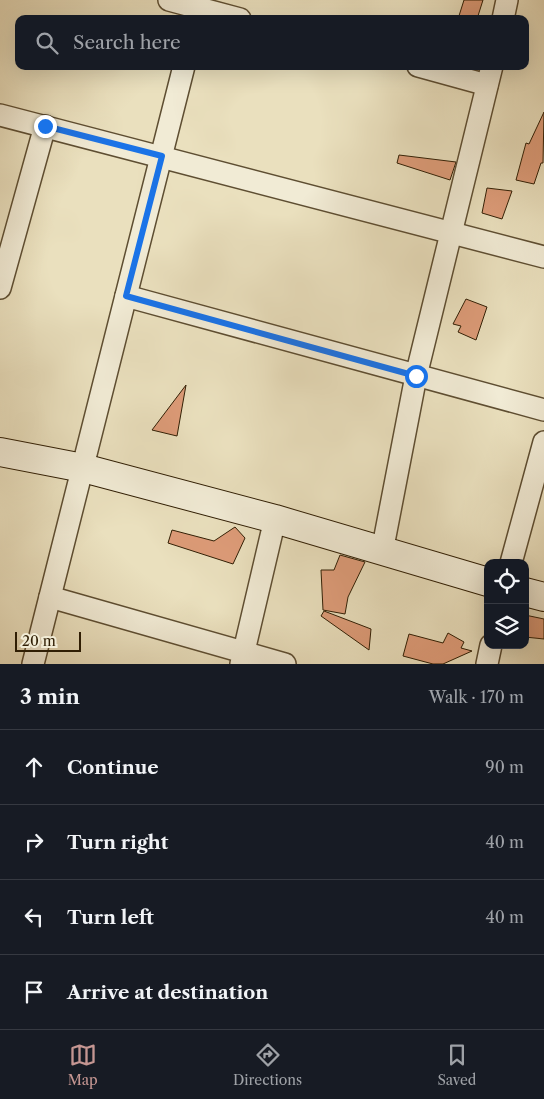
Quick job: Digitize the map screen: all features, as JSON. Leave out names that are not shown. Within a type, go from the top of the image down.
[{"type":"street","points":[[169,0],[223,15]]},
{"type":"street","points":[[504,15],[507,0]]},
{"type":"street","points":[[33,664],[183,70]]},
{"type":"street","points":[[382,552],[416,376],[490,75],[450,70]]},
{"type":"street","points":[[0,115],[544,257]]},
{"type":"street","points":[[0,288],[45,126]]},
{"type":"street","points":[[126,296],[544,410]]},
{"type":"street","points":[[512,559],[544,442]]},
{"type":"street","points":[[0,452],[83,468],[275,519],[484,581]]},
{"type":"street","points":[[243,658],[275,519]]},
{"type":"street","points":[[529,593],[544,597]]},
{"type":"street","points":[[50,597],[243,658],[285,664]]},
{"type":"street","points":[[487,664],[490,649]]},
{"type":"building","points":[[464,0],[483,0],[478,15],[459,15]]},
{"type":"building","points":[[544,112],[543,163],[541,163],[534,184],[516,180],[526,143],[529,144]]},
{"type":"building","points":[[399,155],[456,162],[450,180],[397,163]]},
{"type":"building","points":[[487,188],[512,191],[502,219],[482,213]]},
{"type":"building","points":[[466,299],[487,307],[476,340],[458,332],[461,326],[453,324]]},
{"type":"building","points":[[186,385],[177,436],[152,430]]},
{"type":"building","points":[[235,527],[245,538],[233,564],[168,543],[172,530],[214,541]]},
{"type":"building","points":[[340,555],[365,562],[348,597],[345,614],[323,610],[321,570],[334,570]]},
{"type":"building","points":[[324,611],[371,629],[369,650],[321,616]]},
{"type":"building","points":[[529,616],[544,619],[544,639],[529,637]]},
{"type":"building","points":[[448,633],[464,642],[461,648],[472,651],[443,664],[433,664],[403,656],[409,634],[443,643]]},
{"type":"route","points":[[45,126],[162,156],[126,296],[416,376]]}]
